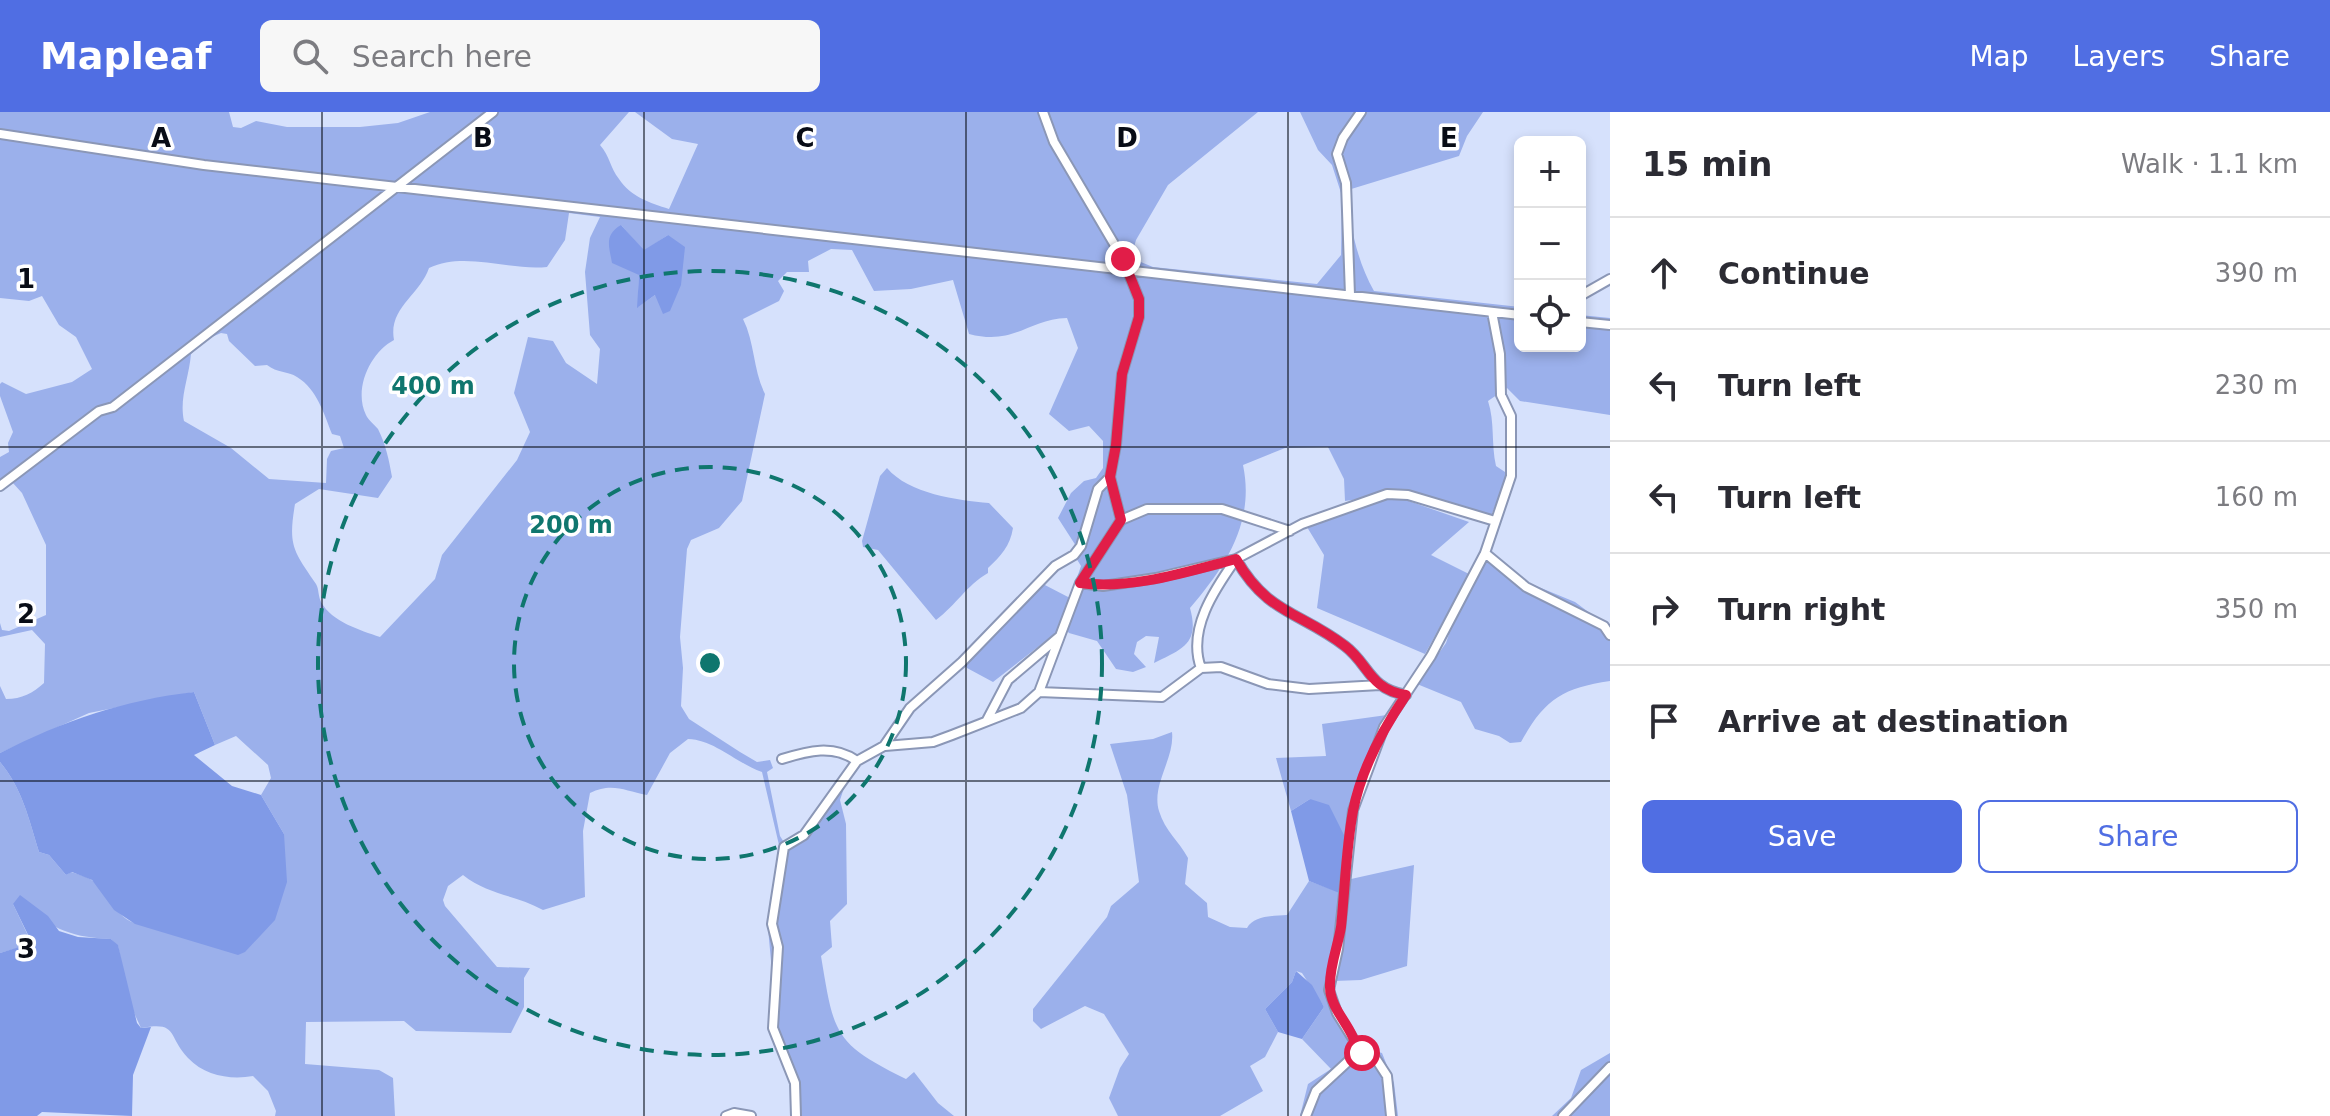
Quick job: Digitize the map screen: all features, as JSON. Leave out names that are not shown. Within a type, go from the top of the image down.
[{"type":"street","points":[[0,486],[99,411],[113,407],[493,112]]},
{"type":"street","points":[[1043,112],[1054,142],[1129,269],[1139,299],[1139,317],[1122,374],[1110,477],[1121,520]]},
{"type":"street","points":[[1350,295],[1346,183],[1337,154],[1343,138],[1361,112]]},
{"type":"street","points":[[0,134],[204,165],[1514,314]]},
{"type":"street","points":[[1586,293],[1610,279]]},
{"type":"street","points":[[1356,1054],[1355,1042],[1337,1013],[1329,990],[1338,949],[1353,810],[1384,727],[1431,656],[1485,553],[1511,476],[1514,442],[1511,416],[1501,395],[1500,354],[1492,312]]},
{"type":"street","points":[[1586,323],[1610,325]]},
{"type":"street","points":[[884,746],[910,708],[962,662],[1055,566],[1074,555],[1088,531],[1098,489],[1110,477]]},
{"type":"street","points":[[1080,583],[1103,586],[1156,578],[1236,559],[1290,531],[1387,494],[1408,495],[1495,521]]},
{"type":"street","points":[[796,1116],[795,1083],[773,1028],[778,947],[772,924],[784,847],[804,835],[857,761],[884,746],[933,742],[1021,708],[1039,692],[1080,583],[1121,520],[1147,509],[1222,509],[1290,531]]},
{"type":"street","points":[[1485,553],[1526,587],[1593,620],[1610,635]]},
{"type":"street","points":[[1201,668],[1195,651],[1204,610],[1236,559]]},
{"type":"street","points":[[1236,559],[1250,584],[1302,623],[1330,634],[1350,650],[1365,673],[1380,685],[1392,693],[1406,695]]},
{"type":"street","points":[[987,720],[1008,680],[1060,635]]},
{"type":"street","points":[[1039,692],[1162,697],[1201,668],[1221,667],[1268,684],[1309,689],[1380,685]]},
{"type":"street","points":[[782,759],[815,749],[837,752],[857,761]]},
{"type":"street","points":[[1306,1116],[1316,1091],[1356,1054],[1374,1056],[1382,1065],[1391,1116]]},
{"type":"street","points":[[1563,1116],[1610,1067]]},
{"type":"street","points":[[726,1116],[751,1116]]},
{"type":"shaded area","points":[[0,112],[229,112],[233,127],[241,128],[256,121],[287,127],[360,127],[398,123],[430,112],[629,112],[600,145],[616,175],[629,190],[648,202],[669,209],[698,144],[672,139],[635,112],[1258,112],[1168,185],[1136,240],[1131,258],[1153,267],[1317,284],[1341,255],[1342,196],[1332,165],[1318,150],[1300,112],[1483,112],[1467,136],[1459,156],[1348,190],[1352,229],[1363,267],[1374,291],[1514,306],[1514,352],[1586,352],[1586,316],[1610,318],[1610,415],[1520,401],[1507,388],[1488,401],[1496,466],[1508,474],[1491,516],[1469,513],[1411,492],[1345,501],[1344,479],[1328,447],[1285,448],[1243,465],[1246,486],[1241,524],[1226,559],[1190,608],[1193,630],[1186,644],[1154,663],[1159,637],[1146,636],[1137,642],[1134,654],[1146,667],[1133,672],[1116,669],[1097,641],[1069,633],[1061,624],[1056,633],[993,682],[967,668],[965,663],[1041,583],[1070,598],[1081,566],[1073,553],[1076,546],[1058,518],[1071,493],[1084,481],[1096,478],[1103,468],[1103,441],[1089,426],[1069,431],[1049,414],[1078,348],[1067,318],[1053,319],[998,337],[969,334],[953,280],[911,289],[874,291],[852,250],[831,249],[808,261],[809,272],[787,272],[778,281],[784,291],[779,301],[743,319],[765,394],[742,501],[719,528],[691,540],[687,549],[680,637],[683,668],[681,706],[689,719],[740,752],[757,762],[770,760],[773,768],[767,772],[780,836],[785,844],[796,839],[840,784],[844,788],[840,800],[846,824],[847,904],[830,921],[832,947],[821,956],[834,1020],[850,1045],[906,1079],[914,1072],[938,1103],[954,1116],[794,1116],[793,1083],[771,1029],[774,994],[768,928],[779,845],[762,772],[707,743],[688,739],[670,753],[647,795],[612,788],[590,793],[583,831],[585,897],[543,910],[482,887],[463,875],[448,886],[443,900],[445,906],[497,967],[530,968],[524,978],[524,1007],[511,1033],[416,1031],[404,1021],[306,1022],[305,1064],[379,1070],[393,1078],[395,1116],[275,1116],[268,1091],[253,1076],[227,1077],[210,1073],[188,1058],[167,1029],[153,1026],[141,1028],[130,1004],[118,946],[111,939],[70,933],[13,904],[32,944],[0,953],[0,762],[19,793],[39,852],[49,855],[66,875],[71,872],[90,879],[126,919],[135,923],[145,925],[284,834],[261,795],[271,778],[268,765],[236,736],[215,745],[194,692],[89,713],[0,753],[0,686],[6,699],[12,699],[27,695],[44,683],[45,644],[32,630],[0,637],[0,623],[2,630],[9,631],[46,615],[46,545],[22,493],[12,482],[0,492],[0,457],[9,452],[8,443],[13,432],[0,396],[0,384],[2,382],[26,394],[72,382],[92,369],[76,337],[59,325],[42,296],[29,301],[0,298]],"holes":[[[569,213],[600,217],[590,238],[585,272],[590,335],[600,349],[597,384],[566,363],[553,341],[528,337],[514,393],[530,432],[517,460],[442,555],[435,579],[380,637],[339,620],[321,602],[316,584],[294,547],[292,529],[295,504],[319,489],[378,498],[392,477],[383,441],[366,415],[362,394],[366,372],[378,353],[394,340],[393,329],[400,310],[429,268],[443,263],[472,261],[547,267],[565,240]],[[621,225],[644,251],[668,235],[655,295],[638,307],[639,275]],[[221,333],[227,334],[229,341],[255,366],[267,365],[294,375],[310,388],[332,434],[340,436],[344,448],[331,451],[327,459],[326,483],[269,479],[231,448],[184,421],[183,396],[191,354],[205,340]]]},
{"type":"shaded area","points":[[621,225],[644,250],[668,235],[685,247],[681,285],[670,311],[663,314],[655,295],[637,308],[639,275],[612,263],[610,237]]},
{"type":"shaded area","points":[[887,468],[896,477],[921,490],[989,503],[1013,528],[1007,545],[988,568],[988,573],[936,620],[878,550],[863,547],[880,476]]},
{"type":"shaded area","points":[[1403,499],[1469,522],[1431,555],[1469,574],[1425,654],[1317,608],[1324,555],[1307,527],[1384,500]]},
{"type":"shaded area","points":[[1489,550],[1529,583],[1575,602],[1610,628],[1610,681],[1579,688],[1556,698],[1538,716],[1521,742],[1510,743],[1499,736],[1475,729],[1461,702],[1417,684],[1446,643],[1456,612]]},
{"type":"shaded area","points":[[194,692],[215,745],[194,755],[232,786],[261,795],[284,834],[287,882],[275,920],[245,952],[238,955],[135,924],[114,910],[92,880],[72,872],[66,875],[49,855],[39,852],[19,793],[0,762],[0,753],[71,722],[118,706]]},
{"type":"shaded area","points":[[1394,714],[1358,807],[1351,879],[1414,865],[1407,966],[1361,980],[1334,981],[1334,988],[1340,1013],[1353,1036],[1363,1046],[1382,1053],[1394,1083],[1398,1116],[1300,1116],[1308,1084],[1331,1069],[1302,1039],[1324,1007],[1302,973],[1296,971],[1292,982],[1265,1009],[1278,1032],[1265,1057],[1250,1066],[1263,1091],[1220,1116],[1118,1116],[1109,1098],[1120,1068],[1129,1054],[1104,1014],[1085,1006],[1041,1029],[1033,1021],[1033,1009],[1107,917],[1111,906],[1139,882],[1127,795],[1110,744],[1153,739],[1172,732],[1157,801],[1165,824],[1188,858],[1185,884],[1207,903],[1208,917],[1230,927],[1247,928],[1259,918],[1287,915],[1309,881],[1342,893],[1348,843],[1310,799],[1291,811],[1276,758],[1326,756],[1322,724]]},
{"type":"shaded area","points":[[1310,799],[1329,805],[1348,843],[1342,894],[1309,881],[1291,811]]},
{"type":"shaded area","points":[[20,895],[48,916],[59,931],[78,937],[111,939],[118,945],[137,1023],[141,1028],[151,1027],[133,1075],[132,1116],[42,1112],[37,1116],[0,1116],[0,953],[32,943],[13,904]]},
{"type":"shaded area","points":[[1296,971],[1312,985],[1324,1007],[1302,1039],[1278,1032],[1265,1009],[1292,982]]},
{"type":"shaded area","points":[[1610,1053],[1610,1116],[1552,1116],[1571,1098],[1581,1070]]},
{"type":"route","points":[[1123,259],[1139,299],[1139,317],[1122,374],[1110,477],[1121,520],[1080,583],[1103,586],[1156,578],[1236,559],[1250,584],[1275,605],[1302,623],[1330,634],[1350,650],[1365,673],[1392,693],[1406,695],[1384,727],[1353,810],[1338,949],[1330,978],[1329,990],[1337,1013],[1355,1042],[1356,1054],[1362,1053]]}]
